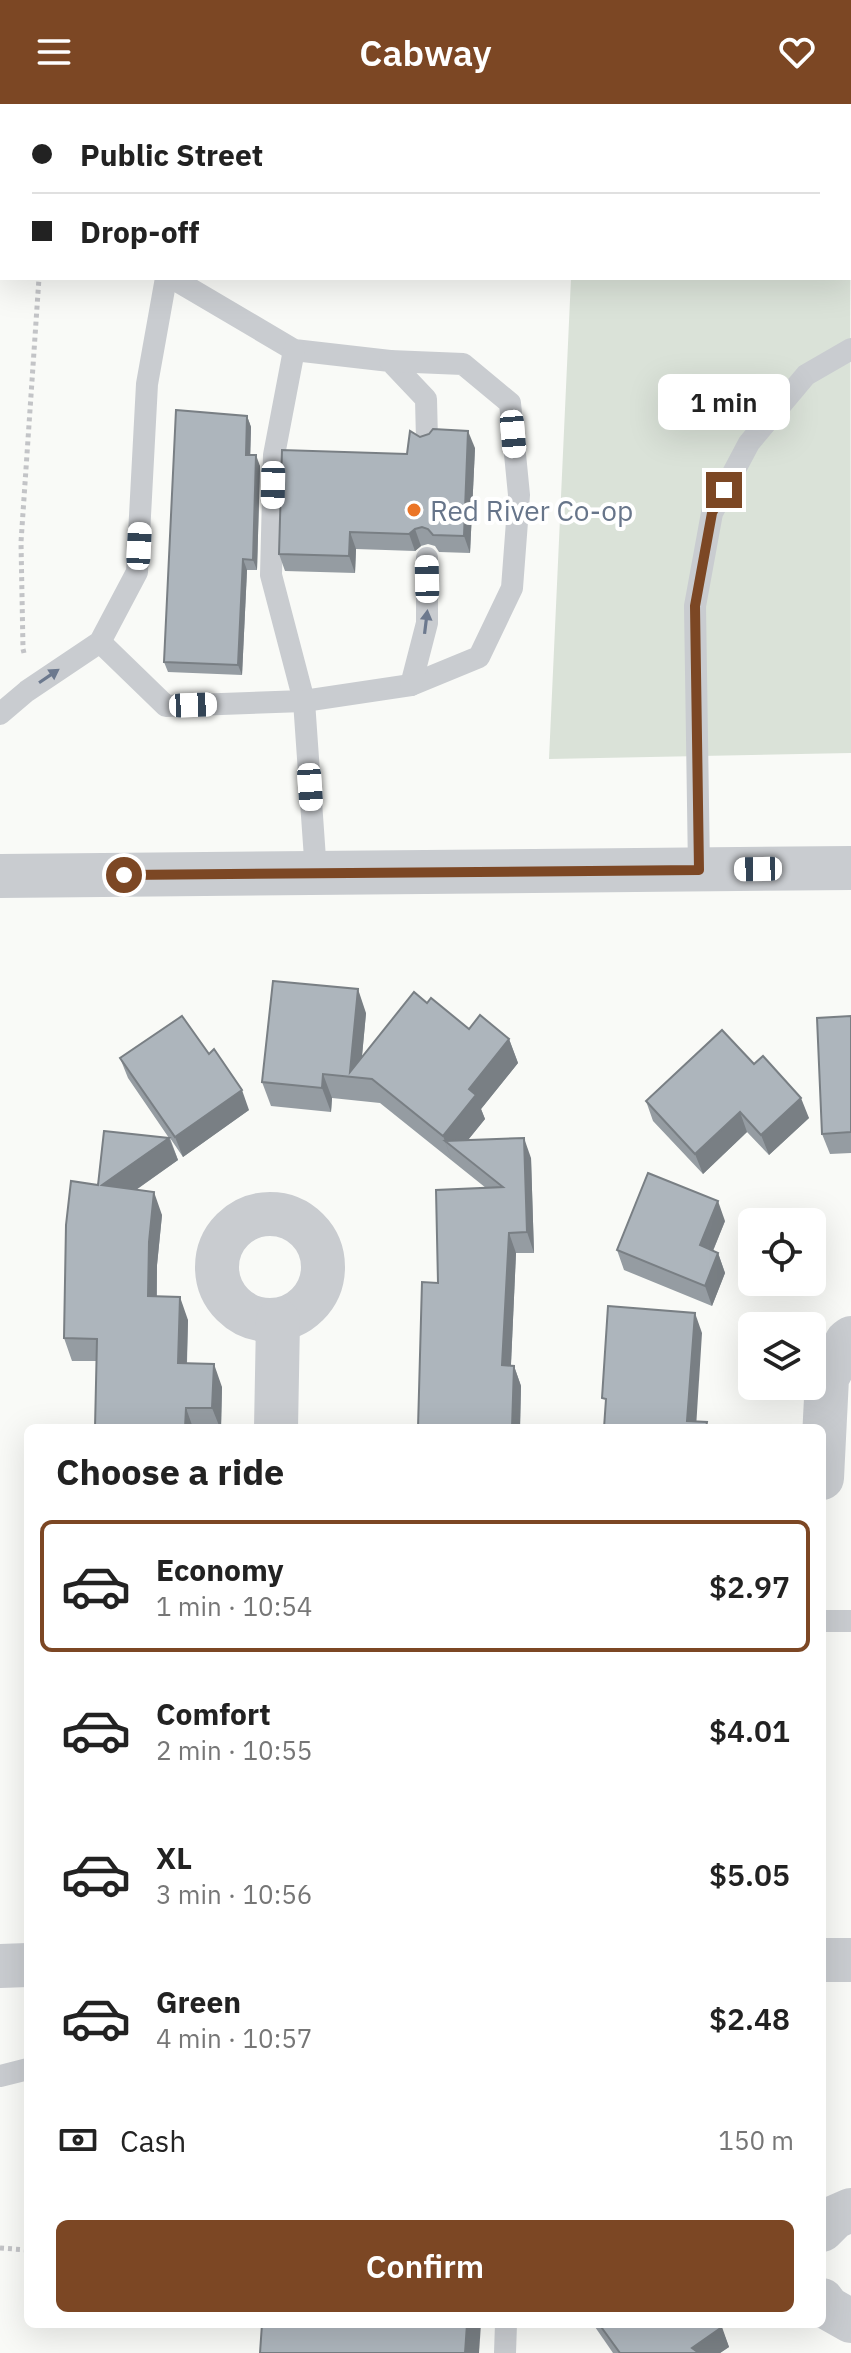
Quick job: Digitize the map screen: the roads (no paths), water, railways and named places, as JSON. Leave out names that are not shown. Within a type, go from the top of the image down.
[{"type":"street","points":[[0,876],[851,868]]},
{"type":"street","points":[[276,1424],[278,1321]]},
{"type":"street","points":[[825,1424],[827,1378],[851,1338]]},
{"type":"street","points":[[826,1960],[851,1960]]},
{"type":"street","points":[[0,1966],[24,1965]]},
{"type":"street","points":[[826,2226],[835,2217],[851,2210]]},
{"type":"street","points":[[826,2305],[851,2321]]},
{"type":"lane","points":[[0,714],[100,642],[137,572],[147,384],[166,280]]},
{"type":"lane","points":[[100,642],[166,706],[304,701],[411,685],[479,657],[512,588],[519,495],[510,403],[463,364],[390,361],[294,350],[175,280]]},
{"type":"lane","points":[[699,870],[695,606],[712,513],[749,443],[806,375],[851,349]]},
{"type":"lane","points":[[294,350],[274,455],[271,575],[304,701],[316,873]]},
{"type":"lane","points":[[390,361],[426,399],[427,440]]},
{"type":"lane","points":[[411,685],[427,623],[427,558]]},
{"type":"lane","points":[[826,1621],[851,1621]]},
{"type":"lane","points":[[0,2076],[24,2070]]},
{"type":"lane","points":[[505,2353],[506,2328]]},
{"type":"place","name":"Red River Co-op","points":[[414,510]]}]
